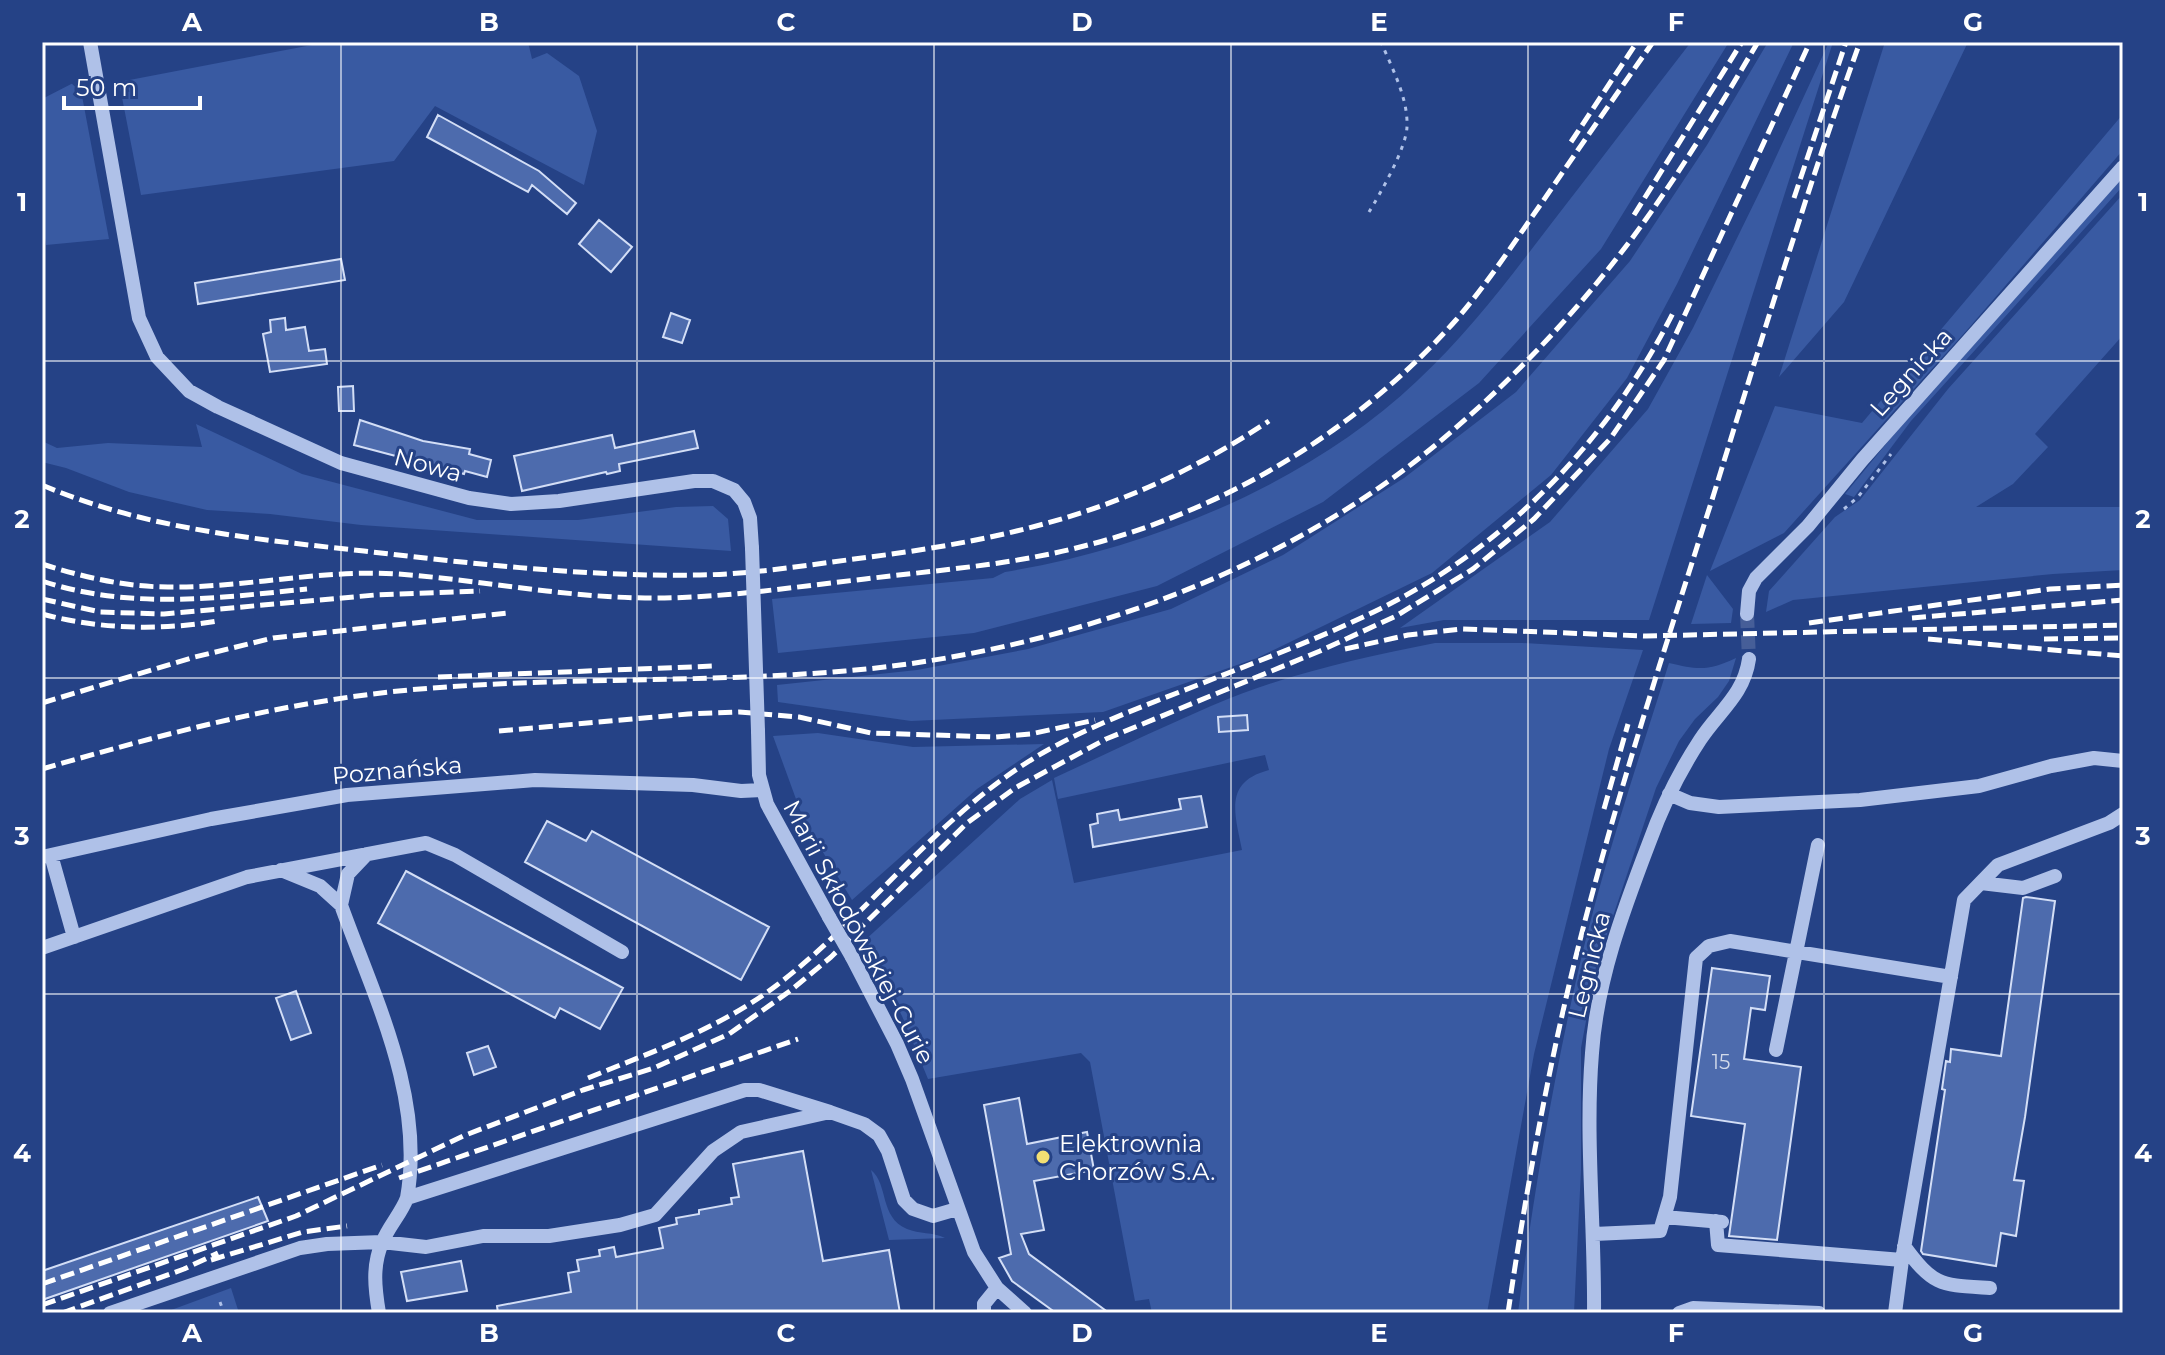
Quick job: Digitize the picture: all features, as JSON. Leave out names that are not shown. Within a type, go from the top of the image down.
[{"type":"street","name":"Nowa","points":[[90,42],[139,318],[157,357],[189,391],[333,460],[400,481],[490,502],[535,504],[694,481],[721,483],[734,490],[744,502],[750,518],[762,790]]},
{"type":"street","name":"Legnicka","points":[[1747,614],[1749,591],[1756,578],[1808,526],[1862,460],[2123,167]]},
{"type":"street","name":"Legnicka","points":[[1594,1313],[1591,1076],[1596,1019],[1607,965],[1621,919],[1669,794],[1702,736],[1743,685],[1749,659]]},
{"type":"street","points":[[1669,794],[1703,806],[1860,800],[1979,786],[2094,758],[2123,761]]},
{"type":"street","name":"Poznańska","points":[[47,856],[211,819],[347,795],[535,780],[762,790]]},
{"type":"street","name":"Marii Skłodowskiej-Curie","points":[[762,790],[883,1016],[912,1079],[974,1252],[997,1288],[1025,1313]]},
{"type":"street","points":[[1895,1313],[1964,900],[1998,865],[2109,823],[2123,814]]},
{"type":"street","points":[[42,948],[211,888],[281,870],[426,843],[455,855],[622,952]]},
{"type":"street","points":[[1776,1050],[1818,845]]},
{"type":"street","points":[[341,905],[348,874],[369,852]]},
{"type":"street","points":[[47,856],[74,937]]},
{"type":"street","points":[[281,870],[320,886],[341,905],[404,1088],[410,1155],[407,1198],[399,1217],[382,1242],[374,1281],[379,1313]]},
{"type":"street","points":[[1981,883],[2023,888],[2055,876]]},
{"type":"street","points":[[1594,1234],[1660,1231],[1670,1197],[1696,958],[1709,946],[1730,941],[1951,977]]},
{"type":"street","points":[[407,1198],[745,1090],[759,1090],[864,1124],[879,1135],[888,1151],[904,1200],[913,1209],[933,1216],[957,1209]]},
{"type":"street","points":[[110,1313],[300,1248],[382,1242],[426,1247],[483,1236],[549,1236],[620,1225],[655,1215],[713,1151],[741,1132],[830,1112]]},
{"type":"street","points":[[1664,1217],[1719,1222],[1718,1245],[1902,1258],[1950,1286],[1990,1288]]},
{"type":"street","points":[[984,1313],[984,1304],[997,1288]]},
{"type":"street","points":[[1679,1313],[1693,1308],[1819,1313]]},
{"type":"path","points":[[1369,212],[1408,128],[1403,97],[1381,42]]},
{"type":"path","points":[[220,1302],[224,1313]]},
{"type":"shaded area","points":[[311,42],[528,42],[532,59],[547,53],[579,76],[597,131],[584,185],[435,106],[394,161],[141,195],[119,82],[312,45]]},
{"type":"shaded area","points":[[1691,42],[1729,42],[1601,249],[1479,383],[1323,502],[1157,586],[974,633],[778,653],[772,599],[993,578],[1005,572],[1116,547],[1225,506],[1327,451],[1374,418],[1417,381],[1472,324]]},
{"type":"shaded area","points":[[1768,42],[1794,42],[1677,284],[1627,378],[1551,475],[1432,573],[1257,658],[1103,712],[911,721],[778,702],[777,685],[917,670],[1028,649],[1171,609],[1283,555],[1404,478],[1516,392],[1630,261],[1707,145]]},
{"type":"shaded area","points":[[1829,42],[1833,42],[1649,620],[1444,620],[1400,628],[1550,522],[1648,409],[1693,328]]},
{"type":"shaded area","points":[[1885,42],[1968,42],[1844,302],[1779,377]]},
{"type":"shaded area","points":[[79,80],[109,239],[46,245],[42,218],[42,99]]},
{"type":"shaded area","points":[[2123,114],[2123,150],[1967,330],[1784,533],[1710,571],[1775,406],[1862,423]]},
{"type":"shaded area","points":[[2123,177],[2123,186],[1911,421],[1854,497],[1845,494],[1895,433]]},
{"type":"shaded area","points":[[2123,194],[2123,335],[2035,434],[2048,447],[2013,484],[1976,507],[2123,507],[2123,570],[1793,600],[1766,612],[1769,591],[1835,517],[1860,500],[1948,389]]},
{"type":"shaded area","points":[[196,424],[302,474],[477,520],[578,520],[676,507],[713,506],[728,519],[731,551],[361,525],[207,510],[129,492],[42,462],[42,441],[57,448],[108,443],[202,447]]},
{"type":"shaded area","points":[[1707,575],[1733,609],[1731,623],[1691,624]]},
{"type":"shaded area","points":[[1435,643],[1522,643],[1643,650],[1609,749],[1534,1054],[1487,1313],[1152,1313],[1149,1299],[1135,1301],[1090,1062],[1081,1053],[928,1079],[902,1016],[864,941],[1020,799],[1052,780],[1074,883],[1242,850],[1235,812],[1238,791],[1254,775],[1269,770],[1265,755],[1058,799],[1054,778],[1211,706],[1266,685],[1350,661]]},
{"type":"shaded area","points":[[1736,658],[1729,681],[1679,741],[1656,788],[1596,967],[1581,1048],[1581,1170],[1574,1313],[1518,1313],[1544,1142],[1587,933],[1669,663],[1703,668]]},
{"type":"shaded area","points":[[818,733],[913,747],[1044,744],[977,789],[852,900],[804,821],[773,736]]},
{"type":"shaded area","points":[[871,1170],[877,1176],[888,1209],[898,1224],[912,1231],[945,1238],[889,1240]]},
{"type":"shaded area","points":[[231,1288],[239,1313],[163,1313]]},
{"type":"building","points":[[438,115],[539,171],[576,203],[567,214],[532,185],[528,192],[427,137]]},
{"type":"building","points":[[599,220],[632,247],[611,272],[579,244]]},
{"type":"building","points":[[341,259],[345,280],[198,304],[195,283]]},
{"type":"building","points":[[671,313],[690,320],[682,343],[663,337]]},
{"type":"building","points":[[285,318],[286,330],[305,327],[309,351],[325,349],[327,364],[270,372],[263,334],[271,332],[270,320]]},
{"type":"building","points":[[353,386],[354,411],[339,411],[338,387]]},
{"type":"building","points":[[360,420],[423,441],[470,449],[469,454],[491,460],[487,477],[465,471],[464,474],[354,445]]},
{"type":"building","points":[[694,431],[698,448],[619,464],[620,471],[522,491],[514,456],[612,435],[615,448]]},
{"type":"building","points":[[1247,715],[1248,730],[1219,732],[1218,717]]},
{"type":"building","points":[[1201,796],[1207,827],[1093,847],[1090,825],[1098,823],[1097,814],[1118,810],[1120,820],[1181,809],[1179,799]]},
{"type":"building","points":[[547,821],[586,841],[592,831],[769,927],[741,980],[525,862]]},
{"type":"building","points":[[406,871],[623,988],[600,1029],[560,1008],[555,1018],[378,923]]},
{"type":"building","points":[[2023,898],[2055,901],[2014,1180],[2024,1181],[2016,1236],[2001,1233],[1996,1266],[1923,1254],[1945,1090],[1942,1089],[1946,1061],[1950,1062],[1951,1049],[2001,1056]]},
{"type":"building","points":[[1712,968],[1770,976],[1765,1010],[1751,1008],[1744,1059],[1801,1067],[1777,1240],[1729,1236],[1745,1124],[1691,1116]]},
{"type":"building","points":[[296,991],[311,1033],[291,1040],[276,998]]},
{"type":"building","points":[[488,1046],[496,1067],[474,1075],[467,1053]]},
{"type":"building","name":"Elektrownia Chorzów S.A.","points":[[1019,1098],[1027,1144],[1087,1132],[1094,1170],[1034,1181],[1044,1230],[1021,1234],[1029,1254],[1109,1313],[1056,1313],[1012,1281],[999,1258],[1011,1254],[984,1105]]},
{"type":"building","points":[[803,1151],[823,1261],[889,1250],[900,1313],[498,1313],[497,1306],[571,1292],[568,1273],[579,1271],[577,1260],[600,1256],[599,1250],[614,1247],[616,1257],[663,1248],[659,1228],[677,1224],[676,1218],[699,1214],[699,1210],[732,1204],[731,1198],[739,1197],[733,1164]]},
{"type":"building","points":[[258,1197],[268,1221],[42,1300],[42,1271]]},
{"type":"building","points":[[461,1261],[467,1291],[407,1301],[401,1272]]},
{"type":"tunnel","points":[[1747,614],[1749,659]]},
{"type":"railway","points":[[1571,142],[1637,42]]},
{"type":"railway","points":[[42,564],[104,580],[152,587],[197,587],[369,573],[583,595],[672,598],[755,592],[1002,562],[1057,553],[1137,530],[1238,488],[1286,461],[1333,430],[1418,360],[1456,320],[1490,277],[1653,42]]},
{"type":"railway","points":[[1634,215],[1742,42]]},
{"type":"railway","points":[[42,769],[229,720],[372,694],[473,685],[792,675],[923,662],[1002,647],[1081,626],[1159,600],[1235,569],[1307,532],[1375,490],[1438,443],[1526,362],[1586,296],[1647,218],[1758,42]]},
{"type":"railway","points":[[42,1305],[296,1216],[463,1136],[583,1090],[654,1068],[729,1034],[790,991],[831,957],[967,823],[1015,788],[1106,739],[1320,651],[1396,616],[1473,569],[1534,519],[1610,439],[1664,360],[1810,42]]},
{"type":"railway","points":[[1794,198],[1846,42]]},
{"type":"railway","points":[[1508,1313],[1547,1084],[1608,836],[1783,272],[1860,42]]},
{"type":"railway","points":[[588,1078],[709,1027],[755,1001],[839,932],[955,818],[987,791],[1042,753],[1116,717],[1355,621],[1399,599],[1484,544],[1558,477],[1591,439],[1622,399],[1673,313]]},
{"type":"railway","points":[[42,485],[81,500],[160,522],[282,542],[532,569],[616,574],[721,574],[926,549],[1029,528],[1126,497],[1221,451],[1269,421]]},
{"type":"railway","points":[[42,581],[75,590],[141,599],[207,598],[307,589]]},
{"type":"railway","points":[[1809,623],[2050,589],[2123,585]]},
{"type":"railway","points":[[42,599],[100,612],[164,614],[375,595],[480,591]]},
{"type":"railway","points":[[1912,618],[2123,600]]},
{"type":"railway","points":[[42,703],[195,657],[273,638],[508,613]]},
{"type":"railway","points":[[42,614],[85,623],[129,627],[217,621]]},
{"type":"railway","points":[[1345,649],[1408,635],[1462,629],[1646,636],[2123,625]]},
{"type":"railway","points":[[2044,639],[2123,638]]},
{"type":"railway","points":[[1928,639],[2123,656]]},
{"type":"railway","points":[[438,677],[714,666]]},
{"type":"railway","points":[[499,731],[739,712],[799,717],[871,733],[995,737],[1031,734],[1095,720]]},
{"type":"railway","points":[[1604,809],[1628,724]]},
{"type":"railway","points":[[399,1178],[798,1039]]},
{"type":"railway","points":[[42,1284],[382,1165]]},
{"type":"railway","points":[[211,1260],[303,1232],[347,1226]]},
{"type":"railway","points":[[62,1313],[184,1269],[218,1253]]},
{"type":"place","name":"Elektrownia Chorzów S.A.","points":[[1043,1157]]}]
